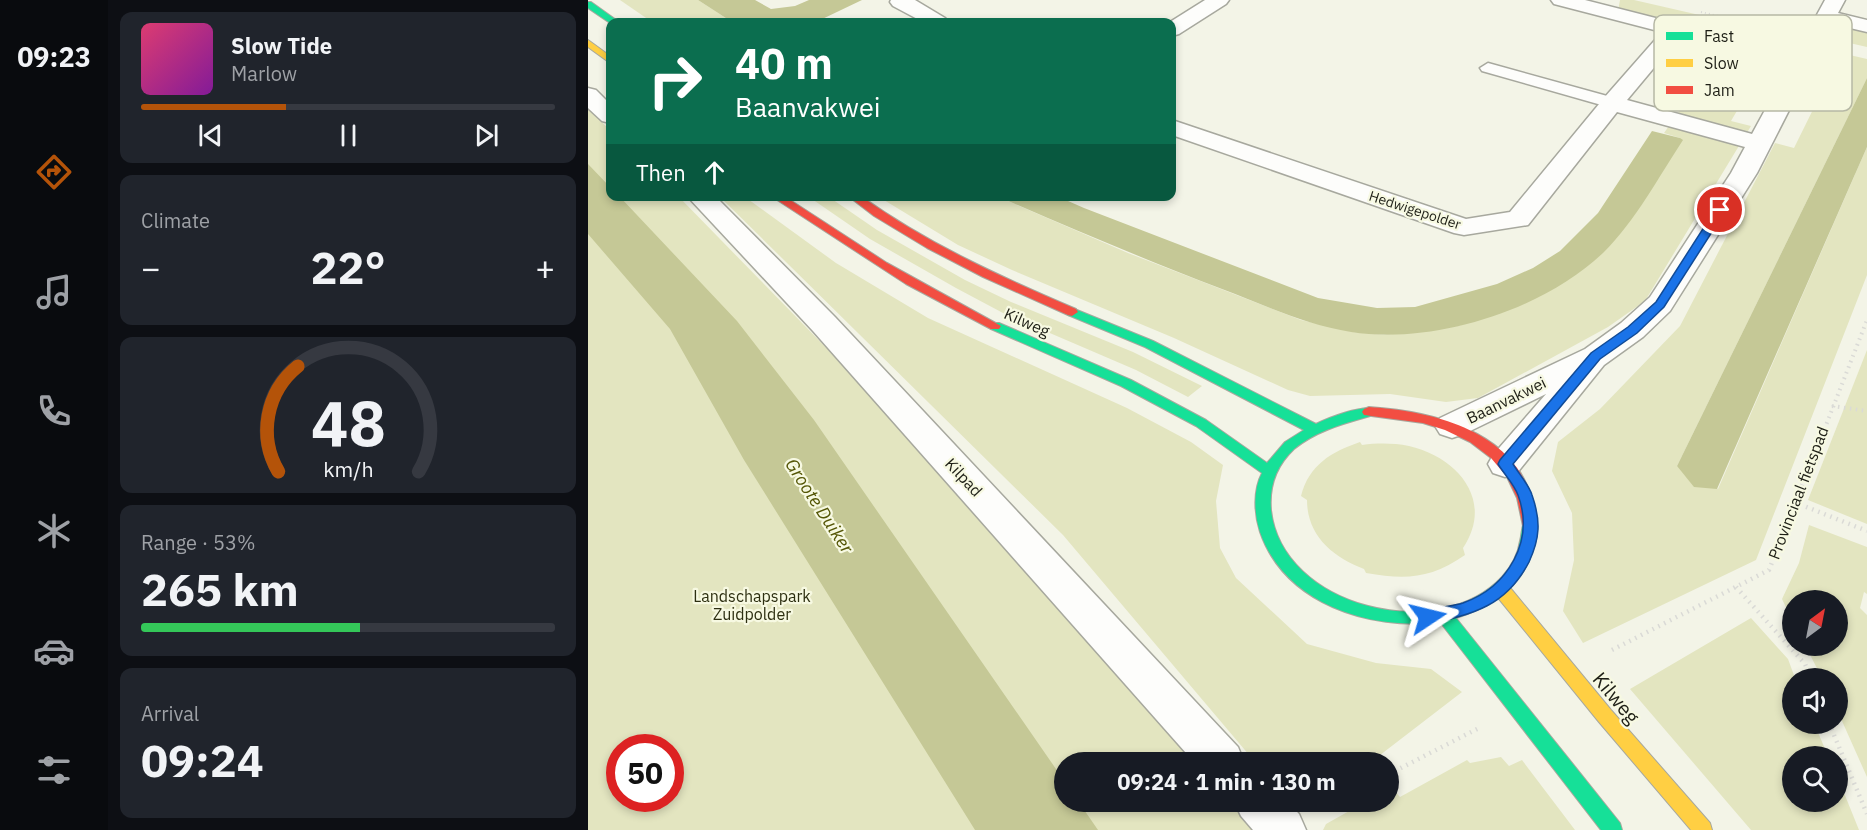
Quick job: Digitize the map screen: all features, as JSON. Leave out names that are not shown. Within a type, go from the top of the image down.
[{"type":"main road","points":[[588,4],[609,18]]},
{"type":"main road","points":[[588,43],[606,57]]},
{"type":"main road","name":"Kilweg","points":[[784,201],[894,273],[955,308],[1126,383],[1201,423],[1269,471]]},
{"type":"main road","name":"Kilweg","points":[[860,201],[882,218],[1004,283],[1149,344],[1312,428]]},
{"type":"main road","points":[[1369,412],[1411,414],[1452,426],[1472,436],[1505,464],[1525,494],[1531,527],[1529,545],[1523,560],[1501,589],[1465,609],[1444,615],[1413,618],[1381,615],[1351,607],[1323,594],[1299,577],[1281,557],[1268,535],[1262,513],[1263,491],[1269,471],[1286,447],[1312,428],[1348,415],[1369,412]]},
{"type":"main road","name":"Kilweg","points":[[1501,589],[1605,716],[1704,830]]},
{"type":"main road","points":[[1444,615],[1613,830]]},
{"type":"street","points":[[905,0],[900,2],[930,18]]},
{"type":"street","points":[[1176,27],[1219,0]]},
{"type":"street","name":"Hedwigepolder","points":[[1561,0],[1587,3],[1654,23]]},
{"type":"street","points":[[1852,19],[1867,26]]},
{"type":"street","name":"Hedwigepolder","points":[[1176,128],[1464,227],[1519,219],[1654,54]]},
{"type":"street","points":[[588,95],[606,112]]},
{"type":"street","points":[[1612,103],[1760,144]]},
{"type":"street","points":[[1596,356],[1632,330],[1660,304],[1744,173],[1777,111]]},
{"type":"street","name":"Kilpad","points":[[705,201],[824,324],[1213,752]]},
{"type":"street","name":"Baanvakwei","points":[[1452,426],[1596,356]]},
{"type":"street","name":"Baanvakwei","points":[[1505,464],[1596,356]]},
{"type":"street","points":[[1267,812],[1283,830]]},
{"type":"lane","points":[[1488,68],[1612,103]]},
{"type":"path","points":[[1695,10],[1717,15]]},
{"type":"path","name":"Provinciaal fietspad","points":[[1612,650],[1768,570],[1867,320]]},
{"type":"path","points":[[1832,406],[1867,411]]},
{"type":"path","points":[[1794,502],[1867,531]]},
{"type":"path","points":[[1736,587],[1807,668]]},
{"type":"path","points":[[1399,769],[1488,724]]},
{"type":"path","points":[[1834,734],[1867,814]]},
{"type":"green space","points":[[620,0],[698,0],[726,18],[646,18]]},
{"type":"green space","points":[[1620,0],[1634,0],[1699,15],[1654,15],[1654,20],[1618,11]]},
{"type":"green space","points":[[1852,30],[1867,31],[1867,47],[1852,44]]},
{"type":"green space","points":[[1852,56],[1867,59],[1867,78],[1852,109]]},
{"type":"green space","name":"Landschapspark Zuidpolder","points":[[588,109],[606,126],[606,201],[683,201],[842,364],[1191,752],[1054,752],[1054,812],[1241,812],[1256,830],[588,830]]},
{"type":"green space","points":[[1679,111],[1737,111],[1731,121],[1751,126],[1645,301],[1608,327],[1478,398],[1446,402],[1390,394],[1310,396],[1288,390],[958,245],[886,201],[1008,201],[1128,253],[1301,320],[1353,332],[1385,335],[1458,326],[1513,308],[1680,138],[1664,133]]},
{"type":"green space","points":[[1812,111],[1851,111],[1677,466],[1718,489],[1867,147],[1867,275],[1756,560],[1583,643],[1563,611],[1574,560],[1572,513],[1552,471],[1558,442],[1600,409],[1680,326],[1775,143],[1794,148]]},
{"type":"green space","points":[[724,201],[751,201],[836,263],[928,318],[1127,408],[1191,442],[1223,465],[1216,501],[1220,548],[1236,578],[1307,644],[1376,663],[1431,669],[1462,692],[1384,752],[1247,752],[1063,535]]},
{"type":"green space","points":[[815,201],[835,201],[877,230],[965,280],[1011,302],[1133,352],[1202,386],[1188,397],[1136,370],[1003,313],[870,239]]},
{"type":"green space","points":[[1867,350],[1867,524],[1808,500]]},
{"type":"green space","points":[[1360,442],[1362,445],[1409,446],[1442,460],[1456,470],[1466,483],[1473,498],[1475,513],[1472,530],[1463,548],[1465,555],[1429,573],[1393,577],[1366,573],[1364,569],[1342,558],[1324,544],[1312,524],[1307,500],[1301,496],[1310,476],[1323,461],[1340,450]]},
{"type":"green space","points":[[1809,525],[1867,547],[1867,594],[1864,592],[1860,608],[1867,615],[1867,777],[1848,734],[1848,668],[1817,668],[1811,656],[1848,656],[1848,590],[1786,590],[1799,563]]},
{"type":"green space","points":[[1751,618],[1782,652],[1782,656],[1788,659],[1791,668],[1782,668],[1782,734],[1819,734],[1824,746],[1782,746],[1782,812],[1848,812],[1848,803],[1859,830],[1751,830],[1630,689]]},
{"type":"green space","points":[[1501,757],[1509,766],[1522,760],[1575,830],[1323,830],[1326,824],[1347,812],[1399,812],[1399,796],[1467,760],[1470,763]]},
{"type":"water","points":[[698,0],[755,0],[771,9],[795,6],[809,0],[862,0],[824,18],[726,18]]},
{"type":"water","points":[[1867,78],[1867,147],[1717,489],[1694,487],[1677,466]]},
{"type":"water","points":[[1652,131],[1683,140],[1616,240],[1579,273],[1551,291],[1486,319],[1451,328],[1383,335],[1334,329],[1301,320],[1138,256],[1008,201],[1068,201],[1318,298],[1377,308],[1415,307],[1497,284],[1533,268],[1560,251],[1598,213]]},
{"type":"water","name":"Groote Duiker","points":[[588,164],[606,183],[606,201],[624,201],[737,321],[814,420],[1054,766],[1054,812],[1086,812],[1098,830],[975,830],[744,460],[670,329],[588,234]]},
{"type":"traffic: fast","points":[[588,4],[609,18]]},
{"type":"traffic: fast","points":[[1072,312],[1149,344],[1312,428]]},
{"type":"traffic: fast","points":[[995,326],[1126,383],[1201,423],[1269,471]]},
{"type":"traffic: fast","points":[[1369,412],[1327,424],[1307,434],[1290,445],[1276,460],[1267,477],[1263,498],[1265,522],[1270,537],[1281,558],[1291,570],[1317,591],[1366,612],[1392,617],[1418,618],[1445,615],[1469,607],[1492,595],[1507,582],[1524,557],[1529,527]]},
{"type":"traffic: fast","points":[[1444,615],[1613,830]]},
{"type":"traffic: slow","points":[[588,43],[606,57]]},
{"type":"traffic: slow","points":[[1501,589],[1605,716],[1703,830]]},
{"type":"traffic: jam","points":[[784,201],[910,282],[995,326]]},
{"type":"traffic: jam","points":[[860,201],[931,246],[1072,312]]},
{"type":"traffic: jam","points":[[1369,412],[1396,414],[1450,427],[1496,454],[1513,474],[1524,498],[1529,527]]},
{"type":"route","points":[[1428,617],[1465,609],[1484,600],[1501,589],[1514,576],[1529,545],[1530,511],[1525,494],[1505,464],[1596,356],[1632,330],[1660,304],[1720,210]]}]
